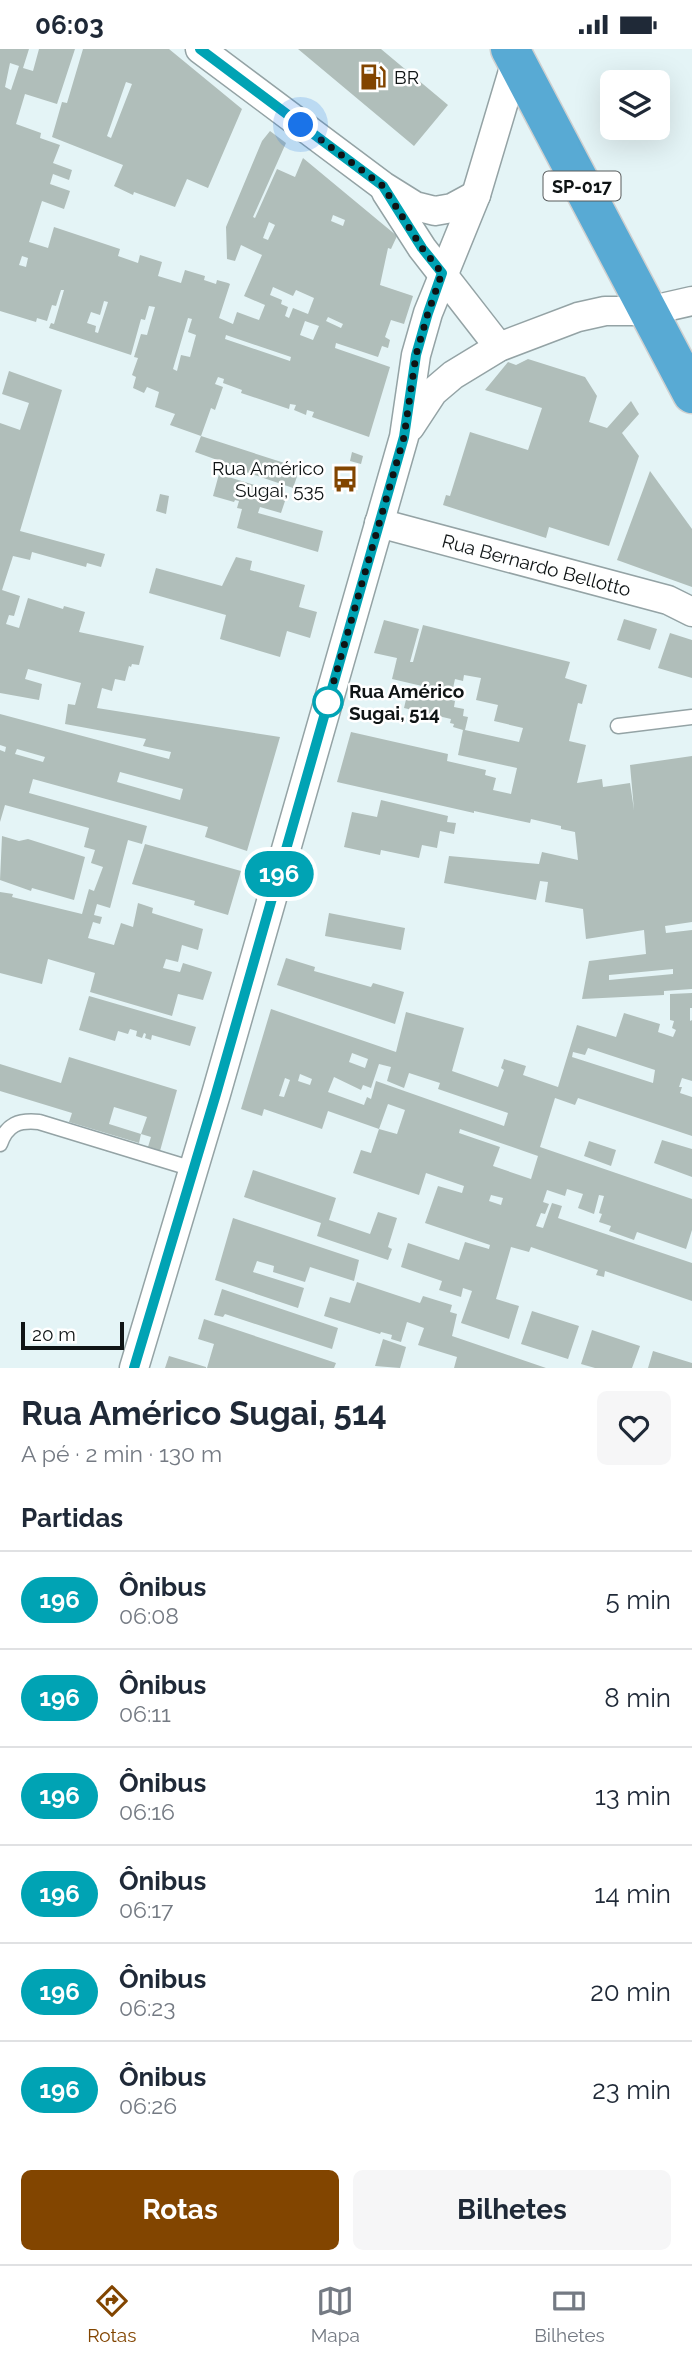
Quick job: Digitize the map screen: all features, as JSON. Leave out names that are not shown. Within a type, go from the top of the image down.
[{"type":"highway","name":"SP-017","points":[[513,55],[692,394]]},
{"type":"street","points":[[200,49],[415,207],[435,211],[452,208],[476,195]]},
{"type":"street","points":[[134,1368],[404,437],[416,355],[428,313],[442,273],[476,195],[513,55]]},
{"type":"street","points":[[383,186],[422,248],[499,347]]},
{"type":"street","points":[[404,437],[433,392],[453,375],[499,347],[578,317],[605,311],[648,311],[692,301]]},
{"type":"street","name":"Rua Bernardo Bellotto","points":[[379,523],[668,600],[692,612]]},
{"type":"lane","points":[[618,726],[692,717]]},
{"type":"lane","points":[[0,1143],[9,1126],[32,1121],[193,1169]]},
{"type":"building","points":[[0,49],[29,49],[23,68],[33,71],[39,49],[75,49],[57,104],[25,94],[16,124],[41,133],[40,138],[60,145],[53,163],[72,170],[69,180],[53,174],[50,184],[70,191],[64,209],[42,201],[29,242],[48,248],[54,227],[120,249],[118,256],[138,263],[140,255],[162,262],[158,276],[181,283],[185,270],[205,276],[204,280],[216,284],[217,280],[228,283],[230,284],[219,318],[233,324],[237,312],[259,320],[265,305],[244,296],[262,255],[241,245],[235,261],[227,259],[226,227],[262,141],[270,131],[286,143],[253,217],[255,218],[277,169],[295,177],[303,158],[397,236],[391,249],[388,248],[380,285],[413,296],[404,324],[391,320],[385,337],[390,340],[388,348],[382,346],[378,357],[336,343],[335,348],[390,367],[369,437],[312,417],[314,412],[307,410],[306,415],[294,410],[296,405],[290,404],[289,409],[241,393],[242,390],[223,383],[224,379],[218,377],[215,384],[223,387],[215,410],[211,408],[201,436],[170,425],[175,414],[155,407],[159,392],[147,387],[144,393],[133,388],[136,377],[132,375],[138,358],[134,357],[141,334],[147,335],[155,307],[149,306],[145,320],[141,319],[131,355],[49,328],[51,323],[54,324],[64,290],[61,290],[56,306],[52,305],[47,321],[37,318],[36,322],[0,311]],"holes":[[[10,63],[19,66],[11,90],[5,87]],[[333,215],[345,220],[343,226],[331,221]],[[269,222],[275,225],[268,240],[263,238]],[[22,256],[28,258],[26,267],[19,265]],[[273,287],[293,296],[296,290],[314,298],[308,314],[293,308],[289,318],[285,316],[288,307],[281,304],[282,300],[270,295]],[[104,301],[108,302],[98,333],[95,332],[96,326],[87,323],[91,312],[100,315]],[[328,317],[343,324],[341,328],[326,321]],[[188,318],[192,319],[188,332],[196,335],[190,357],[181,355],[177,371],[173,369]],[[305,321],[319,326],[313,340],[300,335]],[[226,335],[291,357],[290,361],[225,339]]]},
{"type":"building","points":[[83,49],[169,49],[242,109],[208,188],[187,179],[175,207],[134,192],[133,195],[114,186],[123,165],[52,137],[62,102],[67,103]],"holes":[[[126,82],[132,84],[111,138],[107,136]]]},
{"type":"building","name":"BR","points":[[298,49],[381,49],[448,105],[414,146]]},
{"type":"building","points":[[528,359],[585,377],[597,396],[589,422],[607,428],[631,401],[639,414],[622,433],[639,456],[609,546],[549,527],[546,538],[443,505],[446,495],[450,496],[470,432],[528,450],[542,408],[485,390],[508,362],[516,365]]},
{"type":"building","points":[[9,371],[62,390],[20,531],[105,554],[101,567],[87,563],[86,567],[32,552],[30,560],[13,556],[2,590],[20,596],[14,616],[9,615],[6,624],[19,628],[28,598],[63,609],[64,606],[85,612],[79,632],[144,646],[139,665],[129,666],[125,681],[115,679],[112,691],[102,688],[97,708],[280,737],[247,851],[205,837],[208,827],[33,779],[29,793],[147,826],[142,844],[128,840],[110,908],[97,904],[94,915],[102,917],[100,924],[93,922],[88,938],[114,945],[121,923],[133,927],[138,903],[153,908],[152,913],[203,929],[198,950],[182,945],[178,962],[166,959],[163,968],[180,972],[183,963],[212,972],[203,1000],[178,994],[172,1016],[90,992],[95,973],[48,959],[42,984],[0,973],[0,892],[82,914],[89,889],[94,891],[103,867],[91,863],[95,850],[84,847],[89,828],[5,805],[0,822],[0,750],[5,752],[6,747],[0,745],[0,714],[169,759],[171,752],[143,746],[146,739],[65,724],[68,704],[75,705],[81,683],[28,669],[25,679],[42,684],[39,700],[0,693],[0,423],[20,430],[29,403],[2,394]],"holes":[[[17,749],[45,757],[43,762],[15,754]],[[120,772],[183,789],[180,800],[117,782]]]},
{"type":"building","points":[[201,436],[300,468],[293,488],[195,452]]},
{"type":"building","points":[[352,452],[363,456],[361,464],[350,461]]},
{"type":"building","points":[[650,471],[692,529],[692,587],[617,560]]},
{"type":"building","points":[[219,474],[287,495],[281,513],[260,507],[258,513],[323,531],[318,552],[237,528],[242,509],[237,508],[239,501],[213,496]]},
{"type":"building","points":[[160,494],[169,496],[166,514],[156,511]]},
{"type":"building","points":[[236,557],[252,561],[250,570],[305,585],[299,607],[317,612],[310,638],[287,631],[280,657],[220,639],[226,615],[149,593],[156,568],[222,586]]},
{"type":"building","points":[[624,619],[657,629],[650,650],[617,640]]},
{"type":"building","points":[[384,620],[419,629],[410,662],[413,662],[423,625],[570,662],[565,678],[587,685],[582,704],[578,703],[569,741],[586,745],[577,783],[602,779],[603,787],[630,783],[634,810],[630,765],[692,756],[692,922],[665,926],[666,933],[692,930],[692,989],[664,991],[664,995],[582,999],[589,961],[646,954],[644,930],[586,939],[583,909],[545,902],[548,882],[540,881],[536,900],[444,883],[449,856],[539,864],[542,852],[578,860],[575,832],[531,819],[530,823],[474,813],[337,782],[351,732],[448,754],[447,761],[486,770],[485,775],[496,778],[493,790],[511,794],[517,768],[458,755],[463,730],[453,727],[451,719],[404,708],[408,691],[429,696],[430,690],[437,692],[436,696],[455,701],[454,707],[464,709],[463,716],[468,717],[465,730],[519,742],[523,728],[494,721],[498,705],[476,700],[481,678],[464,675],[463,681],[455,679],[452,693],[392,679],[397,658],[374,653]],"holes":[[[673,969],[673,974],[609,980],[609,975]]]},
{"type":"building","points":[[670,633],[692,640],[692,678],[658,668]]},
{"type":"building","points":[[381,800],[448,816],[447,822],[456,823],[454,834],[440,831],[437,848],[422,845],[419,858],[381,850],[380,855],[344,847],[352,812],[377,817]]},
{"type":"building","points":[[2,836],[19,841],[28,839],[85,857],[74,900],[32,888],[31,891],[0,880]]},
{"type":"building","points":[[145,844],[241,871],[228,915],[194,905],[195,901],[132,884]]},
{"type":"building","points":[[329,913],[405,928],[401,950],[325,936]]},
{"type":"building","points":[[286,958],[315,967],[314,971],[371,987],[373,983],[404,992],[395,1024],[277,985]]},
{"type":"building","points":[[692,993],[692,1081],[682,1078],[679,1087],[682,1087],[680,1093],[692,1097],[692,1136],[578,1098],[575,1105],[555,1098],[540,1147],[692,1199],[692,1230],[686,1249],[637,1232],[634,1240],[609,1231],[611,1226],[599,1222],[604,1196],[599,1195],[594,1214],[578,1208],[583,1194],[567,1189],[565,1196],[547,1190],[543,1202],[549,1204],[545,1214],[541,1213],[536,1226],[543,1228],[552,1203],[562,1206],[558,1218],[692,1263],[692,1301],[605,1271],[604,1277],[596,1275],[598,1270],[531,1247],[529,1252],[511,1247],[496,1299],[519,1306],[509,1339],[461,1323],[472,1291],[463,1288],[461,1297],[439,1290],[442,1281],[401,1267],[408,1243],[459,1260],[465,1242],[489,1249],[490,1245],[425,1223],[438,1186],[462,1193],[464,1186],[426,1173],[419,1195],[353,1173],[361,1150],[371,1153],[379,1129],[328,1111],[322,1129],[264,1109],[262,1116],[241,1109],[271,1009],[396,1052],[406,1012],[464,1028],[452,1071],[498,1087],[504,1070],[501,1068],[504,1059],[526,1066],[523,1075],[558,1087],[577,1025],[616,1037],[624,1013],[660,1024],[658,1032],[673,1037],[676,1030],[672,1028],[674,1021],[670,1020],[670,994]],"holes":[[[588,1048],[655,1070],[653,1083],[572,1057],[573,1052],[585,1055]],[[352,1053],[368,1059],[365,1068],[349,1062]],[[379,1064],[391,1067],[387,1081],[404,1088],[409,1073],[440,1083],[438,1089],[508,1113],[504,1126],[376,1081],[371,1099],[367,1097],[364,1105],[328,1092],[334,1077],[361,1090],[363,1085],[371,1088]],[[300,1074],[312,1079],[310,1085],[298,1081]],[[285,1078],[290,1080],[284,1097],[279,1096]],[[388,1104],[405,1110],[397,1134],[379,1129]],[[460,1129],[538,1156],[531,1179],[493,1166],[500,1147],[459,1133]],[[491,1195],[503,1198],[501,1205],[489,1201]]]},
{"type":"building","points":[[89,996],[196,1027],[190,1046],[152,1035],[151,1040],[145,1038],[144,1033],[142,1038],[136,1036],[137,1031],[130,1029],[128,1034],[118,1031],[115,1041],[79,1030]]},
{"type":"building","points":[[69,1057],[177,1090],[160,1151],[148,1147],[151,1137],[141,1134],[139,1143],[69,1122],[72,1113],[0,1091],[0,1064],[61,1083]],"holes":[[[114,1107],[147,1117],[141,1134],[109,1124]]]},
{"type":"building","points":[[662,1140],[692,1149],[692,1177],[654,1163]]},
{"type":"building","points":[[589,1141],[616,1150],[611,1166],[584,1156]]},
{"type":"building","points":[[253,1170],[336,1198],[329,1220],[370,1234],[378,1212],[397,1218],[388,1247],[392,1249],[388,1260],[317,1236],[321,1223],[244,1197]]},
{"type":"building","points":[[233,1218],[359,1260],[354,1281],[310,1267],[305,1282],[273,1272],[274,1266],[257,1261],[253,1272],[304,1288],[298,1308],[215,1280]]},
{"type":"building","points":[[357,1282],[420,1303],[423,1296],[452,1305],[450,1312],[457,1314],[452,1336],[546,1368],[454,1368],[457,1357],[418,1345],[424,1328],[407,1322],[401,1342],[391,1339],[392,1335],[380,1334],[324,1316],[330,1297],[350,1303]]},
{"type":"building","points":[[222,1289],[338,1328],[332,1349],[225,1314],[223,1317],[214,1315]]},
{"type":"building","points":[[532,1311],[579,1326],[568,1359],[521,1344]]},
{"type":"building","points":[[204,1319],[336,1363],[334,1368],[207,1368],[214,1344],[198,1339]]},
{"type":"building","points":[[592,1330],[640,1346],[632,1368],[595,1368],[581,1364]]},
{"type":"building","points":[[383,1339],[406,1347],[400,1368],[375,1366]]},
{"type":"building","points":[[653,1351],[692,1363],[692,1368],[648,1368]]},
{"type":"building","points":[[169,1356],[206,1367],[206,1368],[165,1368]]},
{"type":"bus line","name":"196","points":[[134,1368],[216,1094],[404,437],[416,355],[442,273],[422,248],[383,186],[200,49]]},
{"type":"place","name":"BR","points":[[373,77]]},
{"type":"place","name":"Rua Américo Sugai, 535","points":[[345,479]]},
{"type":"place","name":"Rua Américo Sugai, 514","points":[[328,702]]},
{"type":"route","points":[[301,125],[383,186],[422,248],[442,273],[416,355],[404,437],[327,705],[328,702]]}]
